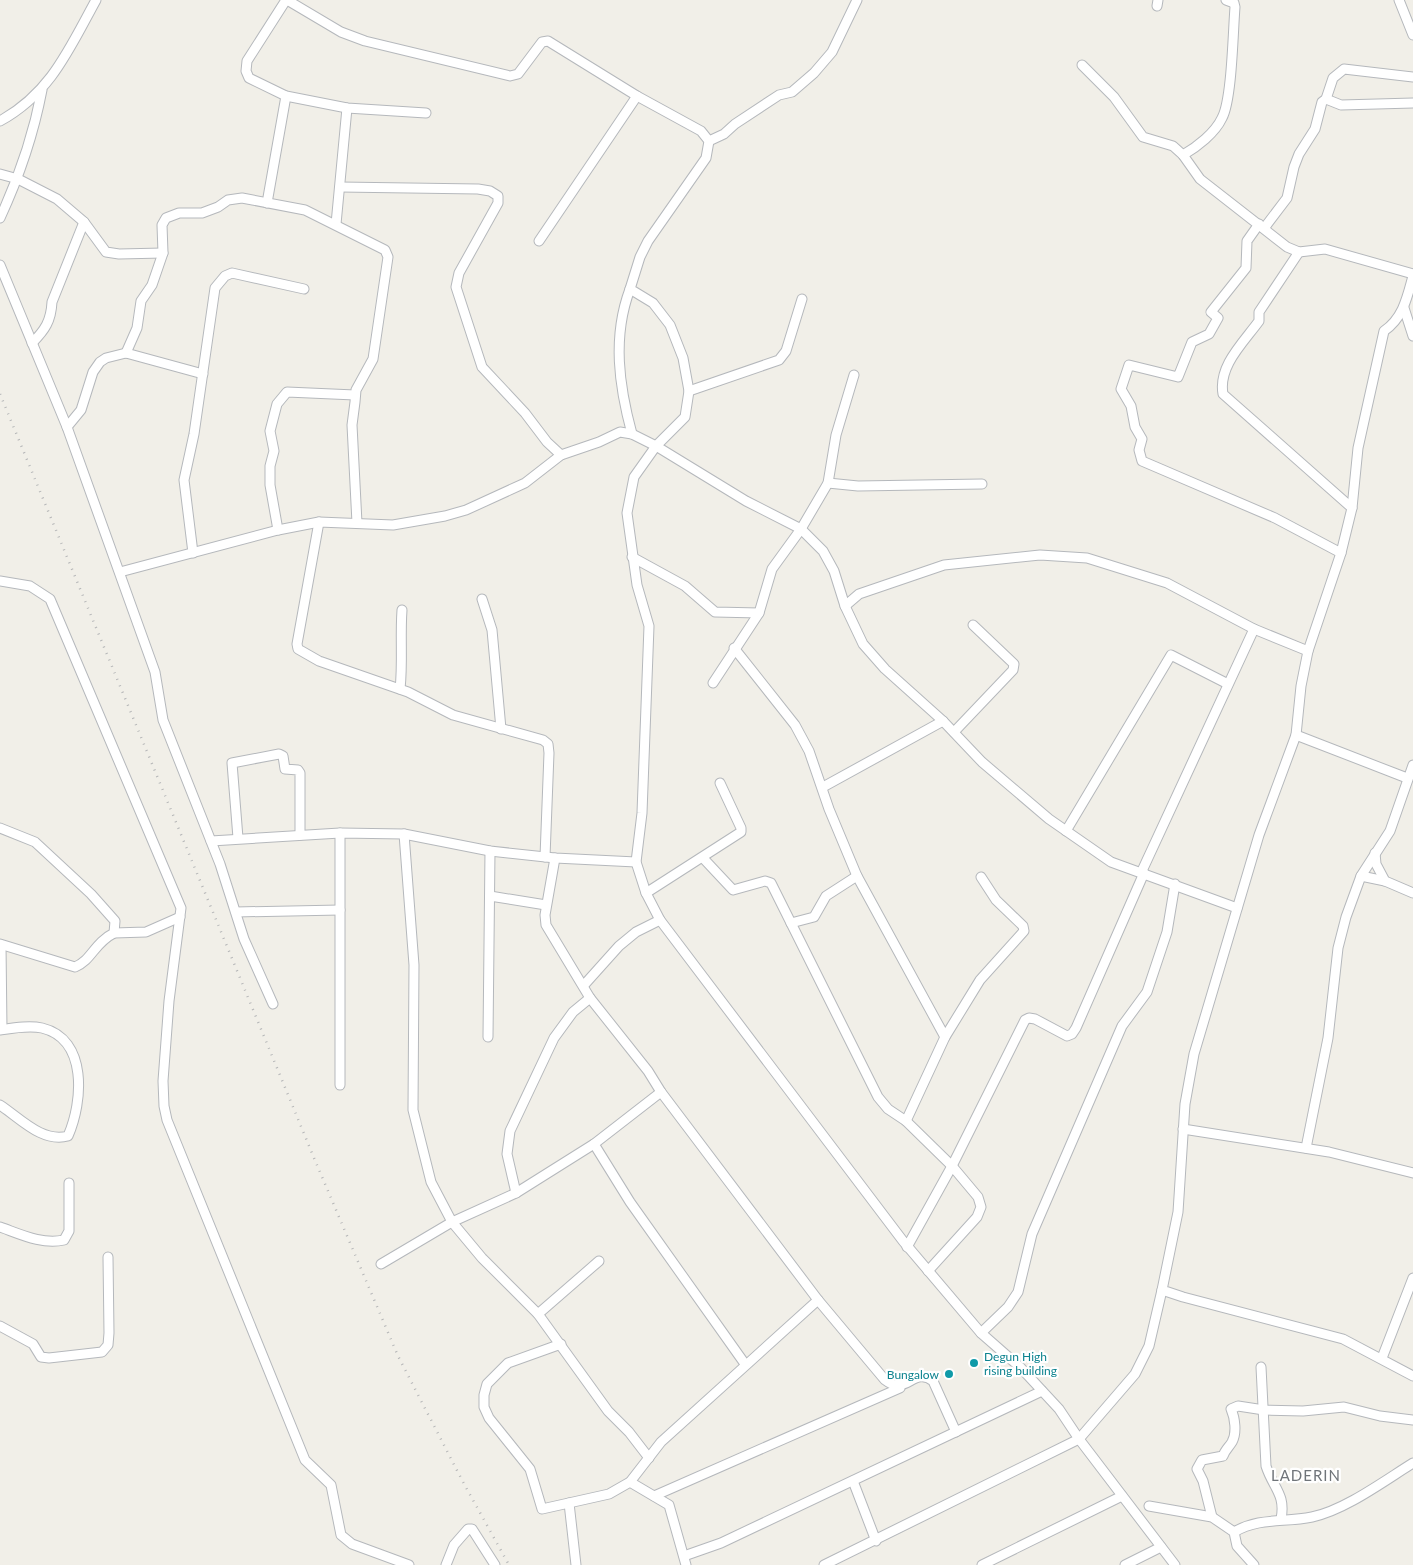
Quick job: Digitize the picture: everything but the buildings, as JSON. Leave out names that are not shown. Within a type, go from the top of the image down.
[{"type":"street","points":[[0,121],[17,111],[42,88],[59,68],[96,0]]},
{"type":"street","points":[[426,112],[347,108],[286,96],[249,78],[246,71],[248,61],[286,0],[341,32],[365,40],[510,76],[518,74],[542,42],[548,42],[637,96],[701,131],[709,141],[706,158],[640,257],[625,301],[621,324],[621,394],[632,434]]},
{"type":"street","points":[[709,141],[724,134],[735,124],[779,95],[792,92],[814,73],[832,52],[857,0]]},
{"type":"street","points":[[1183,155],[1195,149],[1223,118],[1228,94],[1235,7],[1234,3],[1226,0]]},
{"type":"street","points":[[1399,0],[1413,36]]},
{"type":"street","points":[[824,1565],[876,1541],[1078,1439],[1135,1374],[1149,1346],[1178,1212],[1185,1104],[1194,1054],[1236,908],[1265,818],[1296,735],[1301,686],[1308,651],[1341,553],[1352,508],[1358,448],[1384,331],[1394,325],[1404,308],[1413,275],[1326,250],[1299,252],[1287,247],[1200,179],[1183,155],[1173,146],[1143,137],[1114,97],[1082,65]]},
{"type":"street","points":[[1341,553],[1275,518],[1142,460],[1139,450],[1142,439],[1135,427],[1131,406],[1121,390],[1129,365],[1178,377],[1192,342],[1208,334],[1218,318],[1212,312],[1246,268],[1247,241],[1287,198],[1297,160],[1315,129],[1322,102],[1326,99],[1332,78],[1344,68],[1413,77]]},
{"type":"street","points":[[0,218],[18,179],[32,139],[42,88]]},
{"type":"street","points":[[267,203],[286,96]]},
{"type":"street","points":[[539,241],[637,96]]},
{"type":"street","points":[[1326,99],[1341,105],[1413,103]]},
{"type":"street","points":[[336,224],[347,108]]},
{"type":"street","points":[[0,174],[18,179],[56,199],[84,222],[106,252],[119,254],[163,253]]},
{"type":"street","points":[[340,187],[478,188],[490,191],[498,196],[498,203],[459,273],[456,287],[482,367],[524,413],[547,442],[561,455]]},
{"type":"street","points":[[126,353],[137,328],[141,301],[152,285],[163,253],[162,225],[166,218],[179,213],[202,213],[218,207],[228,200],[242,198],[305,210],[385,250],[388,257],[373,359],[356,395],[352,425],[357,523]]},
{"type":"street","points":[[32,343],[45,329],[51,316],[52,302],[84,222]]},
{"type":"street","points":[[1299,252],[1260,312],[1259,321],[1224,370],[1221,382],[1223,394],[1352,508]]},
{"type":"street","points":[[0,265],[67,427],[155,672],[163,720],[211,841],[244,938],[273,1004]]},
{"type":"street","points":[[193,553],[184,480],[203,374],[215,288],[225,276],[232,273],[304,289]]},
{"type":"street","points":[[630,289],[653,303],[670,325],[683,358],[689,391],[685,417],[656,446],[631,484],[627,512],[632,557],[649,626],[642,813],[636,862],[646,893],[660,920],[907,1246],[981,1333],[1021,1368],[1059,1409],[1078,1439],[1175,1565]]},
{"type":"street","points":[[689,391],[780,360],[786,351],[802,299]]},
{"type":"street","points":[[1404,308],[1413,336]]},
{"type":"street","points":[[67,427],[81,410],[93,372],[100,362],[106,358],[126,353],[203,374]]},
{"type":"street","points":[[713,683],[734,648],[759,613],[772,568],[801,529],[828,483],[836,434],[854,375]]},
{"type":"street","points":[[278,530],[270,485],[270,466],[274,451],[270,431],[277,404],[287,392],[356,395]]},
{"type":"street","points":[[120,572],[278,530],[319,522],[393,525],[466,510],[525,483],[561,455],[599,442],[620,432],[632,434],[656,446],[746,501],[801,529],[823,551],[830,564],[845,606],[863,644],[884,669],[943,720],[982,762],[1049,819],[1111,862],[1236,908]]},
{"type":"street","points":[[828,483],[858,486],[982,484]]},
{"type":"street","points":[[319,522],[297,644],[298,650],[319,661],[400,689],[453,715],[543,740],[548,744],[545,857]]},
{"type":"street","points":[[845,606],[859,594],[944,565],[1040,556],[1087,558],[1167,583],[1254,629],[1308,651]]},
{"type":"street","points":[[632,557],[685,586],[715,612],[759,613]]},
{"type":"street","points":[[0,581],[30,586],[50,599],[181,908],[169,1001],[163,1082],[164,1106],[167,1120],[305,1460],[331,1485],[341,1534],[352,1544],[409,1565]]},
{"type":"street","points":[[482,599],[492,630],[501,729]]},
{"type":"street","points":[[400,689],[403,665],[402,610]]},
{"type":"street","points":[[954,732],[1013,670],[1014,664],[972,625]]},
{"type":"street","points":[[907,1246],[952,1166],[1026,1020],[1029,1018],[1035,1019],[1067,1036],[1072,1034],[1076,1028],[1143,873],[1254,629]]},
{"type":"street","points":[[734,648],[795,725],[809,751],[829,809],[857,876],[945,1038]]},
{"type":"street","points":[[1066,831],[1171,655],[1228,684]]},
{"type":"street","points":[[823,788],[943,720]]},
{"type":"street","points":[[1296,735],[1407,778]]},
{"type":"street","points":[[238,838],[232,763],[279,754],[283,756],[285,769],[298,770],[300,773],[300,835]]},
{"type":"street","points":[[1306,1148],[1328,1038],[1338,948],[1346,918],[1361,876],[1390,831],[1413,765]]},
{"type":"street","points":[[646,893],[741,832],[741,828],[720,783]]},
{"type":"street","points":[[0,828],[35,842],[115,921],[114,933]]},
{"type":"street","points":[[340,834],[340,1085]]},
{"type":"street","points":[[211,841],[300,835],[404,834],[490,851],[555,858],[636,862]]},
{"type":"street","points":[[404,834],[414,965],[412,1110],[432,1182],[452,1222],[482,1258],[538,1314],[608,1411],[629,1432],[649,1458]]},
{"type":"street","points":[[488,1037],[490,851]]},
{"type":"street","points":[[1376,853],[1376,864],[1385,881]]},
{"type":"street","points":[[555,858],[546,905],[546,925],[584,985],[590,998],[648,1071],[661,1092],[818,1300],[885,1380],[892,1386],[902,1386]]},
{"type":"street","points":[[703,858],[733,890],[765,881],[771,883],[777,890],[791,923],[878,1097],[888,1109],[906,1121],[952,1166],[978,1197],[981,1208],[977,1217],[928,1271]]},
{"type":"street","points":[[791,923],[814,917],[826,896],[857,876]]},
{"type":"street","points":[[1361,876],[1385,881],[1413,893]]},
{"type":"street","points":[[906,1121],[945,1038],[980,980],[1024,931],[1023,926],[996,900],[981,877]]},
{"type":"street","points":[[981,1333],[1008,1307],[1018,1292],[1032,1234],[1122,1026],[1147,992],[1167,932],[1175,884]]},
{"type":"street","points":[[490,896],[546,905]]},
{"type":"street","points":[[236,912],[340,910]]},
{"type":"street","points":[[0,1105],[44,1135],[61,1138],[68,1136],[72,1126],[77,1095],[77,1062],[71,1048],[55,1034],[35,1026],[1,1029],[0,944],[75,967],[84,963],[102,939],[114,933],[146,932],[180,917]]},
{"type":"street","points":[[584,985],[630,937],[660,920]]},
{"type":"street","points":[[516,1192],[507,1154],[510,1131],[554,1038],[573,1012],[590,998]]},
{"type":"street","points":[[381,1264],[452,1222],[516,1192],[594,1144],[661,1092]]},
{"type":"street","points":[[1183,1129],[1306,1148],[1413,1173]]},
{"type":"street","points":[[594,1144],[630,1202],[745,1364]]},
{"type":"street","points":[[0,1227],[33,1239],[56,1242],[64,1240],[69,1232],[69,1183]]},
{"type":"street","points":[[0,1326],[34,1344],[41,1357],[49,1358],[102,1352],[108,1345],[109,1334],[108,1257]]},
{"type":"street","points":[[538,1314],[599,1261]]},
{"type":"street","points":[[1382,1358],[1413,1278]]},
{"type":"street","points":[[1162,1290],[1183,1298],[1343,1339],[1413,1376]]},
{"type":"street","points":[[560,1344],[508,1364],[487,1384],[484,1395],[484,1407],[489,1418],[530,1469],[542,1509],[609,1494],[630,1482],[661,1442],[745,1364],[818,1300]]},
{"type":"street","points":[[1261,1367],[1266,1466],[1270,1477],[1281,1493],[1284,1506],[1281,1519]]},
{"type":"street","points":[[654,1496],[902,1386],[918,1377],[927,1376],[933,1381],[956,1432]]},
{"type":"street","points":[[630,1482],[670,1505],[685,1560],[1042,1391]]},
{"type":"street","points":[[1212,1517],[1203,1480],[1197,1469],[1202,1460],[1223,1456],[1225,1449],[1232,1442],[1234,1417],[1231,1409],[1238,1406],[1264,1410],[1303,1412],[1344,1407],[1380,1416],[1413,1420]]},
{"type":"street","points":[[1234,1532],[1248,1524],[1312,1517],[1337,1507],[1413,1463]]},
{"type":"street","points":[[852,1481],[876,1541]]},
{"type":"street","points":[[982,1565],[1122,1496]]},
{"type":"street","points":[[569,1503],[576,1565]]},
{"type":"street","points":[[1149,1506],[1212,1517],[1234,1532],[1238,1546],[1254,1565]]},
{"type":"street","points":[[446,1565],[460,1536],[468,1529],[472,1529],[495,1565]]},
{"type":"street","points":[[1124,1565],[1161,1547]]},
{"type":"railway","points":[[0,394],[314,1158],[398,1356],[463,1482],[509,1565]]},
{"type":"place","name":"Degun High rising building","points":[[974,1363]]},
{"type":"place","name":"Bungalow","points":[[949,1374]]},
{"type":"district","name":"LADERIN","points":[[1306,1475]]}]
